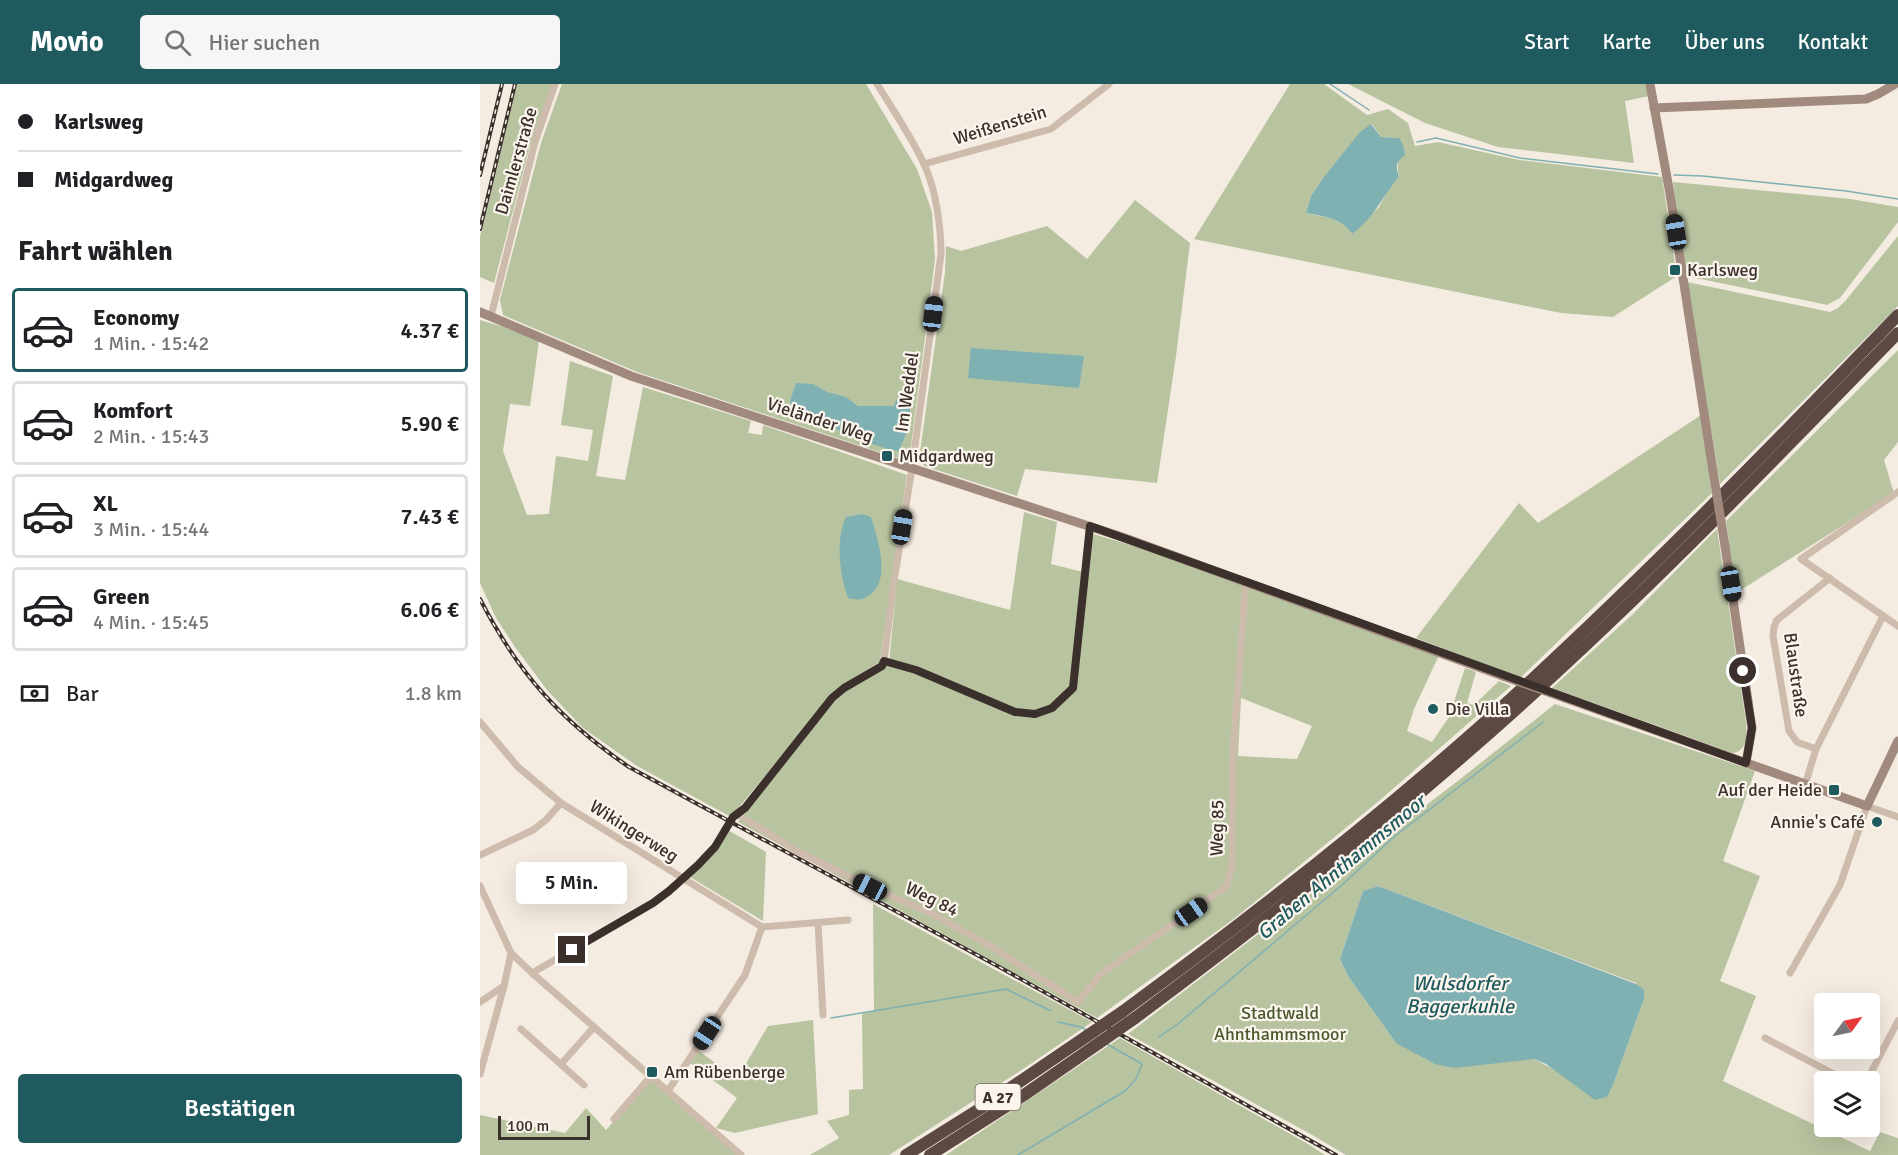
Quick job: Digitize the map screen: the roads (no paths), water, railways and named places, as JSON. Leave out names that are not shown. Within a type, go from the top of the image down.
[{"type":"highway","name":"A 27","points":[[906,1155],[981,1108],[1122,1012],[1272,899],[1416,782],[1512,698],[1619,598],[1898,315]]},
{"type":"highway","name":"A 27","points":[[930,1155],[1024,1095],[1195,974],[1336,863],[1461,758],[1525,702],[1637,596],[1898,333]]},
{"type":"street","name":"Daimlerstraße","points":[[491,316],[535,142],[555,84]]},
{"type":"street","name":"Im Weddel","points":[[878,84],[924,164],[930,180],[941,233],[941,254],[912,468]]},
{"type":"street","name":"Weißenstein","points":[[924,164],[1051,129],[1109,84]]},
{"type":"street","points":[[1650,84],[1670,194],[1752,728],[1746,763]]},
{"type":"street","points":[[1654,108],[1866,99],[1895,84]]},
{"type":"street","name":"Vieländer Weg","points":[[480,312],[631,376],[1090,526],[1898,817]]},
{"type":"street","points":[[532,973],[653,903],[683,879],[715,847],[729,822],[745,808],[832,698],[850,684],[882,666],[912,468]]},
{"type":"street","points":[[1898,492],[1801,559],[1898,626]]},
{"type":"street","points":[[884,661],[916,670],[1015,712],[1035,714],[1052,708],[1073,688],[1090,526]]},
{"type":"street","name":"Blaustraße","points":[[1816,749],[1797,742],[1789,731],[1773,636],[1777,620],[1830,578]]},
{"type":"street","name":"Weg 85","points":[[1078,1002],[1101,974],[1226,887],[1232,867],[1233,751],[1245,581]]},
{"type":"street","points":[[1805,785],[1816,749],[1883,616]]},
{"type":"street","name":"Wikingerweg","points":[[480,722],[484,732],[518,767],[561,803],[762,927]]},
{"type":"street","points":[[1790,974],[1840,885],[1868,806],[1898,741]]},
{"type":"street","points":[[480,855],[533,830],[546,820],[561,803]]},
{"type":"street","name":"Weg 84","points":[[736,814],[797,851],[870,887],[931,913],[990,946],[1078,1002]]},
{"type":"street","points":[[480,886],[511,953],[741,1155]]},
{"type":"street","points":[[668,1091],[745,975],[762,927],[848,920]]},
{"type":"street","points":[[818,922],[823,1015]]},
{"type":"street","points":[[480,1074],[511,953]]},
{"type":"street","points":[[480,1002],[504,986]]},
{"type":"street","points":[[1872,1071],[1898,1020]]},
{"type":"street","points":[[561,1064],[594,1027]]},
{"type":"street","points":[[521,1029],[584,1085]]},
{"type":"street","points":[[1765,1038],[1828,1071]]},
{"type":"street","points":[[614,1119],[651,1076]]},
{"type":"water","points":[[1371,124],[1381,137],[1399,138],[1405,155],[1397,164],[1399,177],[1372,214],[1352,234],[1337,221],[1306,213],[1311,196],[1323,178],[1360,132]]},
{"type":"water","points":[[971,348],[1084,356],[1079,388],[968,378]]},
{"type":"water","points":[[796,383],[813,384],[827,392],[846,397],[858,406],[894,406],[899,394],[907,392],[910,407],[909,422],[899,451],[869,443],[829,426],[808,422],[795,415],[790,401]]},
{"type":"water","points":[[862,514],[871,517],[880,550],[881,574],[878,585],[872,593],[862,599],[848,598],[841,568],[841,536],[846,517]]},
{"type":"water","name":"Wulsdorfer Baggerkuhle","points":[[1378,886],[1636,984],[1644,990],[1644,999],[1607,1097],[1595,1100],[1546,1064],[1534,1059],[1454,1068],[1435,1064],[1396,1043],[1348,976],[1340,959],[1363,891]]},
{"type":"waterway","points":[[1330,84],[1369,110]]},
{"type":"waterway","points":[[1417,142],[1436,138],[1520,158],[1658,174]]},
{"type":"waterway","points":[[1674,175],[1846,191],[1898,199]]},
{"type":"waterway","name":"Graben Ahnthammsmoor","points":[[1159,1037],[1179,1023],[1343,884],[1395,836],[1543,722]]},
{"type":"waterway","points":[[831,1018],[1006,989],[1051,1011]]},
{"type":"waterway","points":[[1058,1022],[1086,1030]]},
{"type":"waterway","name":"Graben Ahnthammsmoor","points":[[1018,1155],[1125,1091],[1136,1079],[1142,1064],[1107,1044]]},
{"type":"railway","points":[[480,175],[502,84]]},
{"type":"railway","points":[[480,229],[515,84]]},
{"type":"railway","points":[[480,599],[510,650],[543,693],[582,731],[629,767],[1003,969],[1336,1155]]},
{"type":"place","name":"Karlsweg","points":[[1675,270]]},
{"type":"place","name":"Midgardweg","points":[[887,456]]},
{"type":"place","name":"Die Villa","points":[[1433,709]]},
{"type":"place","name":"Auf der Heide","points":[[1834,790]]},
{"type":"place","name":"Annie's Café","points":[[1877,822]]},
{"type":"place","name":"Am Rübenberge","points":[[652,1072]]},
{"type":"park label","name":"Stadtwald Ahnthammsmoor","points":[[1280,1023]]}]
